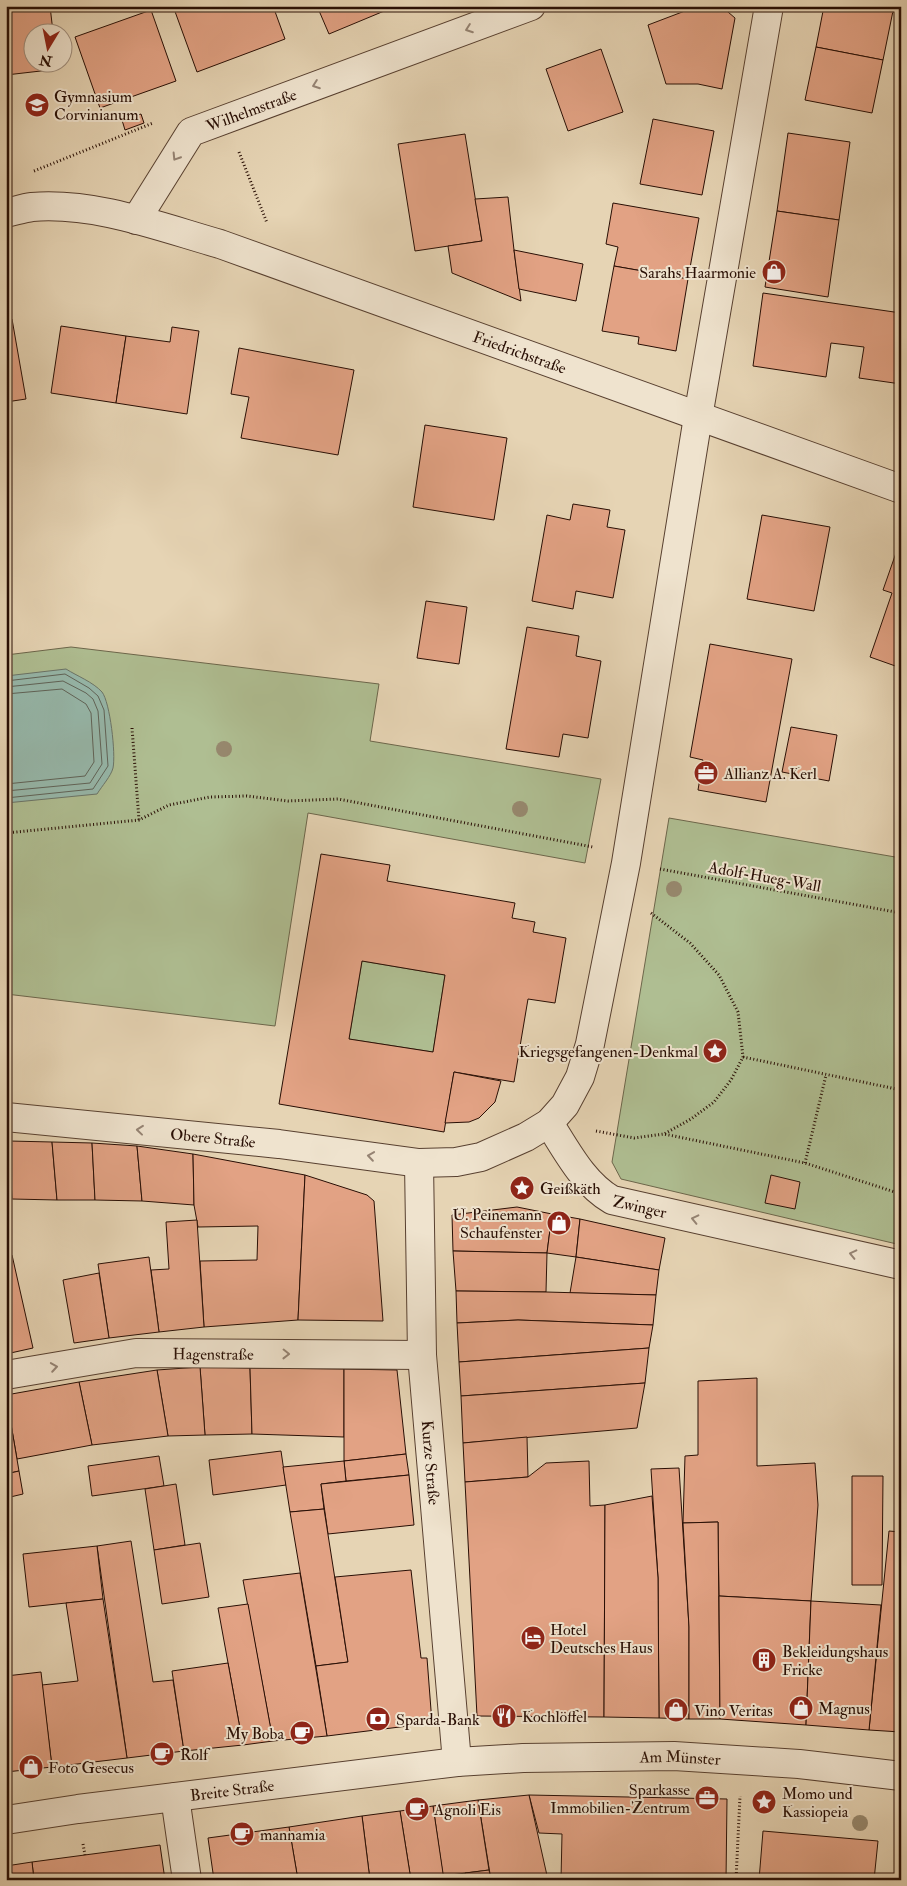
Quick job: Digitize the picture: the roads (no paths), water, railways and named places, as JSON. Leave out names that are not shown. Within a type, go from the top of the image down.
[{"type":"street","name":"Wilhelmstraße","points":[[136,220],[191,132],[531,6]]},
{"type":"street","points":[[419,1163],[456,1162],[481,1157],[526,1137],[549,1123],[565,1105],[580,1077],[590,1044],[623,876],[698,418],[769,6]]},
{"type":"street","points":[[18,210],[53,206],[136,220]]},
{"type":"street","name":"Friedrichstraße","points":[[136,220],[220,244],[698,418],[901,489]]},
{"type":"street","name":"Obere Straße","points":[[6,1117],[279,1144],[419,1163]]},
{"type":"street","name":"Zwinger","points":[[549,1123],[582,1174],[597,1192],[612,1200],[901,1265]]},
{"type":"street","name":"Kurze Straße","points":[[419,1163],[422,1355],[457,1762]]},
{"type":"street","name":"Hagenstraße","points":[[6,1375],[136,1354],[422,1355]]},
{"type":"street","name":"Am Münster","points":[[457,1762],[523,1758],[674,1756],[799,1764],[901,1776]]},
{"type":"street","name":"Breite Straße","points":[[6,1820],[457,1762]]},
{"type":"street","points":[[175,1797],[187,1880]]},
{"type":"water","points":[[66,669],[94,685],[102,692],[105,698],[113,740],[114,761],[112,771],[97,794],[6,803],[6,676]]},
{"type":"place","name":"Gymnasium Corvinianum","points":[[37,105]]},
{"type":"place","name":"Sarahs Haarmonie","points":[[774,272]]},
{"type":"place","name":"Allianz A. Kerl","points":[[706,773]]},
{"type":"place","name":"Kriegsgefangenen-Denkmal","points":[[715,1051]]},
{"type":"place","name":"Geißkäth","points":[[522,1188]]},
{"type":"place","name":"U. Peinemann Schaufenster","points":[[559,1223]]},
{"type":"place","name":"Hotel Deutsches Haus","points":[[533,1638]]},
{"type":"place","name":"Bekleidungshaus Fricke","points":[[764,1660]]},
{"type":"place","name":"Magnus","points":[[801,1708]]},
{"type":"place","name":"Vino Veritas","points":[[676,1710]]},
{"type":"place","name":"Kochlöffel","points":[[504,1716]]},
{"type":"place","name":"Sparda-Bank","points":[[378,1719]]},
{"type":"place","name":"My Boba","points":[[302,1733]]},
{"type":"place","name":"Rolf","points":[[162,1754]]},
{"type":"place","name":"Foto Gesecus","points":[[31,1767]]},
{"type":"place","name":"Sparkasse Immobilien-Zentrum","points":[[707,1798]]},
{"type":"place","name":"Momo und Kassiopeia","points":[[764,1802]]},
{"type":"place","name":"Agnoli Eis","points":[[417,1809]]},
{"type":"place","name":"mannamia","points":[[242,1834]]}]
